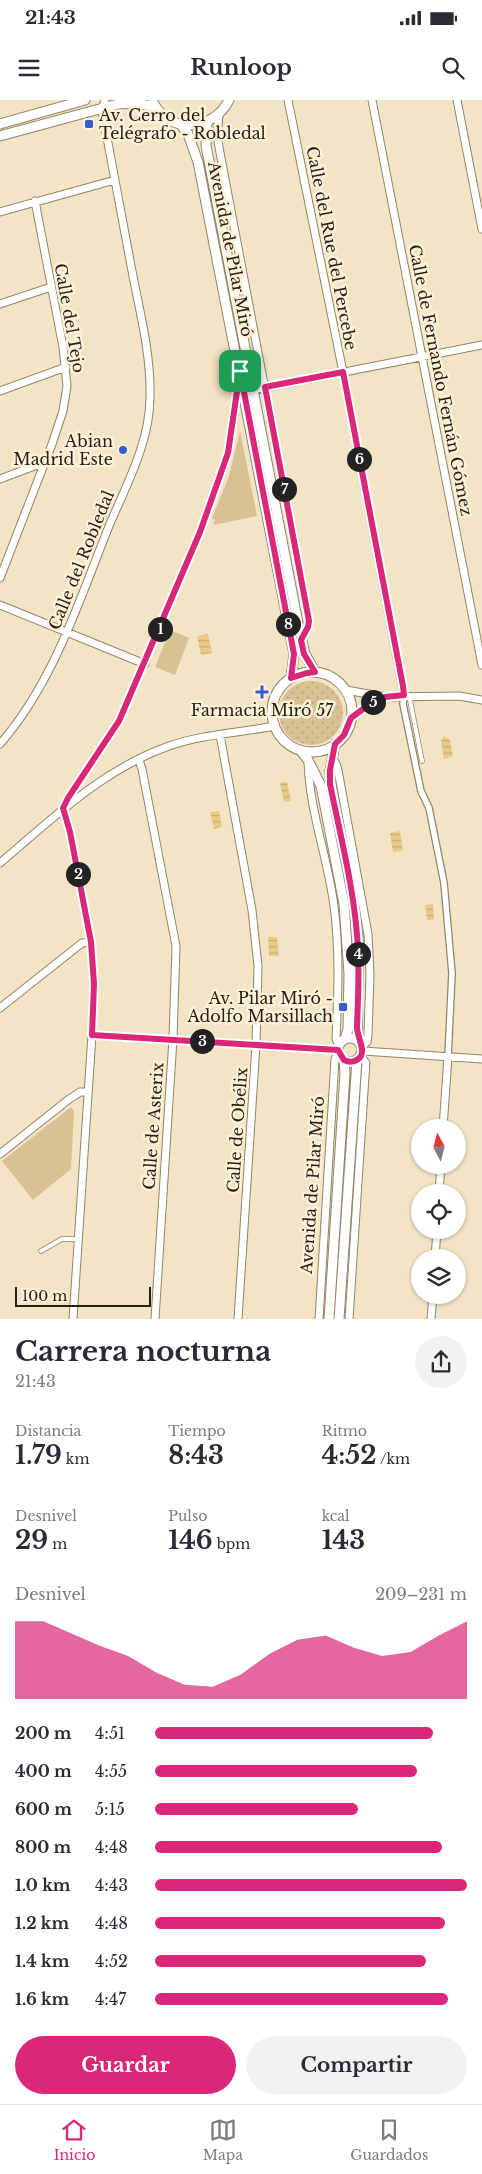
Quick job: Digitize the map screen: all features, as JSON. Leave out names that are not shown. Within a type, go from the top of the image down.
[{"type":"street","points":[[0,124],[85,100]]},
{"type":"street","points":[[0,136],[104,104],[154,103],[165,117],[180,124],[194,125],[208,122],[219,115],[229,100]]},
{"type":"street","name":"Calle del Rue del Percebe","points":[[288,100],[406,695]]},
{"type":"street","name":"Calle de Fernando Fernán Gómez","points":[[372,100],[482,665]]},
{"type":"street","points":[[457,100],[482,229]]},
{"type":"street","name":"Calle del Robledal","points":[[0,744],[20,721],[46,677],[67,632],[135,464],[147,424],[150,399],[149,356],[115,180],[104,104]]},
{"type":"street","name":"Avenida de Pilar Miró","points":[[219,115],[217,136],[309,621],[301,640]]},
{"type":"street","name":"Avenida de Pilar Miró","points":[[208,122],[206,146],[301,640],[304,654],[315,672]]},
{"type":"street","name":"Avenida de Pilar Miró","points":[[180,124],[188,134],[198,162],[240,371],[294,654],[291,678]]},
{"type":"street","points":[[0,212],[115,180]]},
{"type":"street","name":"Calle del Tejo","points":[[0,578],[2,564],[45,462],[63,411],[67,386],[66,367],[35,201]]},
{"type":"street","points":[[0,304],[51,287]]},
{"type":"street","points":[[253,390],[482,345]]},
{"type":"street","points":[[0,391],[66,367]]},
{"type":"street","points":[[73,1319],[94,984],[91,942],[70,832],[63,808],[119,721],[200,532],[226,461],[240,371]]},
{"type":"street","points":[[0,479],[45,462]]},
{"type":"street","points":[[0,605],[145,664]]},
{"type":"street","points":[[346,690],[351,705],[351,718],[344,735],[335,744],[318,751],[300,750],[286,743],[279,735],[272,718],[272,704],[276,695],[291,678],[307,673],[326,674],[346,690],[385,697],[406,695],[459,696],[482,700]]},
{"type":"street","points":[[406,695],[403,704],[421,792],[429,808],[444,883],[452,973],[444,1119]]},
{"type":"street","points":[[351,718],[371,703],[385,697]]},
{"type":"street","points":[[0,863],[63,808],[139,760],[169,746],[274,726]]},
{"type":"street","name":"Calle de Obélix","points":[[220,735],[252,910],[258,966],[256,1045],[238,1319]]},
{"type":"street","points":[[335,744],[330,784],[353,903],[357,936],[360,1051],[339,1319]]},
{"type":"street","name":"Avenida de Pilar Miró","points":[[300,750],[308,760],[321,786],[344,904],[349,974],[348,1028],[341,1049],[335,1059],[318,1319]]},
{"type":"street","name":"Calle de Asterix","points":[[139,760],[176,946],[173,1040],[155,1319]]},
{"type":"street","points":[[85,774],[90,784],[94,787]]},
{"type":"street","points":[[0,1008],[82,943],[91,942]]},
{"type":"street","points":[[92,1035],[341,1049],[354,1038],[366,1063],[349,1319]]},
{"type":"street","points":[[341,1049],[348,1062],[360,1051],[482,1059]]},
{"type":"street","name":"Avenida de Pilar Miró","points":[[329,1319],[345,1074],[341,1049]]},
{"type":"street","points":[[0,1154],[68,1100],[80,1092],[88,1092]]},
{"type":"street","points":[[431,1319],[432,1304]]},
{"type":"lane","points":[[406,695],[422,762]]},
{"type":"lane","points":[[41,1251],[62,1239],[77,1240]]},
{"type":"shaded area","points":[[240,431],[257,516],[213,525],[215,520],[212,518],[229,476]]},
{"type":"shaded area","points":[[170,630],[189,638],[175,675],[155,667]]},
{"type":"shaded area","points":[[208,634],[212,653],[201,655],[197,636]]},
{"type":"shaded area","points":[[311,681],[323,683],[334,690],[341,701],[343,713],[341,725],[334,736],[323,743],[311,745],[299,743],[288,736],[281,725],[279,713],[281,701],[288,690],[299,683]]},
{"type":"shaded area","points":[[444,736],[450,740],[453,756],[444,759],[441,741]]},
{"type":"shaded area","points":[[287,782],[291,801],[284,802],[280,783]]},
{"type":"shaded area","points":[[219,811],[222,827],[214,829],[210,812]]},
{"type":"shaded area","points":[[400,831],[403,851],[393,852],[390,833]]},
{"type":"shaded area","points":[[433,904],[434,920],[427,920],[425,905]]},
{"type":"shaded area","points":[[268,937],[277,937],[279,956],[269,956]]},
{"type":"shaded area","points":[[71,1107],[74,1111],[71,1169],[33,1200],[2,1161]]},
{"type":"place","name":"Av. Cerro del Telégrafo - Robledal","points":[[89,124]]},
{"type":"place","name":"Abian Madrid Este","points":[[123,450]]},
{"type":"place","name":"Farmacia Miró 57","points":[[262,692]]},
{"type":"place","name":"Av. Pilar Miró - Adolfo Marsillach","points":[[343,1007]]},
{"type":"route","points":[[240,371],[250,433],[294,654],[291,678],[315,672],[304,654],[301,640],[309,621],[265,387],[343,372],[403,686],[404,695],[385,697],[371,703],[351,718],[344,735],[335,744],[330,770],[330,784],[353,903],[357,936],[359,974],[357,1029],[362,1051],[361,1056],[353,1062],[348,1062],[340,1057],[338,1050],[92,1035],[94,984],[91,942],[70,832],[63,808],[119,721],[200,532],[228,453],[240,371]]}]
